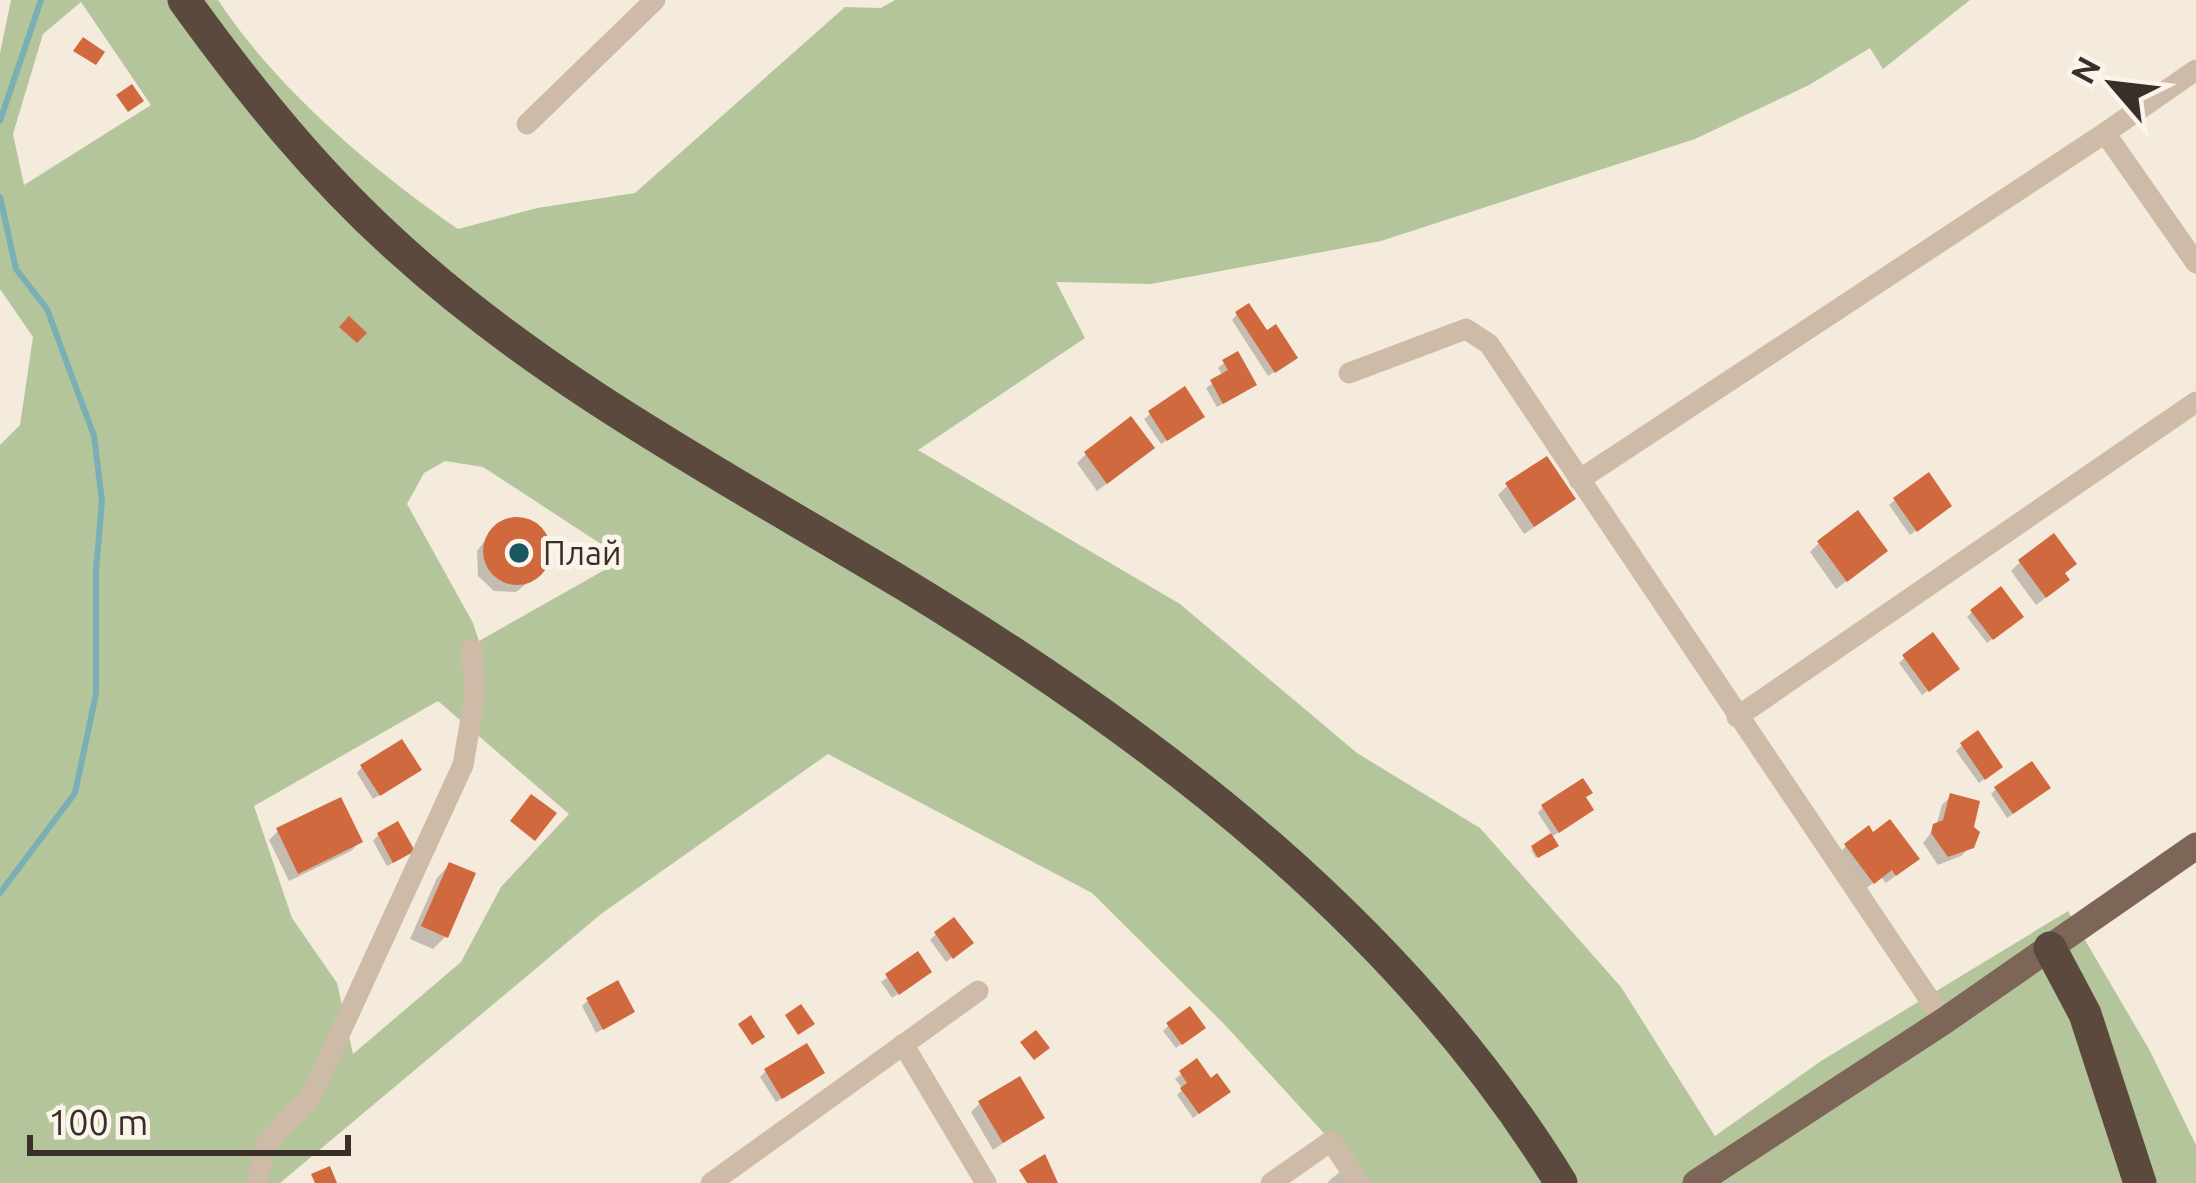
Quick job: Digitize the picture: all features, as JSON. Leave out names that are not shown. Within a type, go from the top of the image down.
[{"type":"highway","points":[[184,0],[281,128],[346,199],[471,309],[551,367],[1009,650],[1159,755],[1274,848],[1433,1007],[1502,1094],[1561,1183]]},
{"type":"highway","points":[[2050,948],[2085,1014],[2140,1183]]},
{"type":"main road","points":[[1696,1183],[1944,1021],[2196,846]]},
{"type":"street","points":[[527,124],[655,0]]},
{"type":"street","points":[[1579,480],[2196,70]]},
{"type":"street","points":[[2105,133],[2196,262]]},
{"type":"street","points":[[1349,373],[1466,329],[1489,344],[1944,1021]]},
{"type":"street","points":[[1737,717],[2196,402]]},
{"type":"street","points":[[257,1183],[266,1144],[311,1096],[463,765],[475,694],[472,649]]},
{"type":"street","points":[[711,1183],[978,991]]},
{"type":"street","points":[[904,1044],[986,1183]]},
{"type":"street","points":[[1271,1183],[1331,1141],[1359,1183]]},
{"type":"green space","points":[[11,0],[218,0],[267,64],[327,125],[458,229],[537,208],[635,193],[845,7],[881,8],[895,0],[1970,0],[1883,69],[1870,48],[1809,85],[1695,139],[1381,241],[1151,284],[1056,282],[1085,338],[918,450],[1180,604],[1357,753],[1480,828],[1621,987],[1715,1136],[1821,1061],[2068,911],[2150,1051],[2196,1145],[2196,1183],[1360,1183],[1331,1141],[1225,1025],[1092,893],[828,754],[601,914],[280,1183],[0,1183],[0,445],[20,425],[33,337],[0,289],[0,53]],"holes":[[[81,2],[151,105],[24,185],[13,134],[43,34]],[[445,461],[483,467],[624,559],[479,641],[407,504],[424,473]],[[438,701],[569,814],[501,887],[461,962],[353,1054],[337,983],[292,918],[254,806]]]},
{"type":"building","points":[[83,37],[105,52],[96,65],[73,51]]},
{"type":"building","points":[[132,84],[144,101],[128,112],[116,95]]},
{"type":"building","points":[[1249,303],[1267,330],[1276,324],[1298,358],[1275,373],[1235,312]]},
{"type":"building","points":[[349,316],[367,333],[357,343],[339,327]]},
{"type":"building","points":[[1238,351],[1257,385],[1223,404],[1210,380],[1228,370],[1222,360]]},
{"type":"building","points":[[1185,386],[1205,417],[1167,441],[1148,411]]},
{"type":"building","points":[[1131,416],[1155,448],[1107,484],[1084,452]]},
{"type":"building","points":[[1547,456],[1576,499],[1534,527],[1505,483]]},
{"type":"building","points":[[1929,472],[1952,506],[1917,532],[1893,498]]},
{"type":"building","points":[[1858,510],[1888,551],[1847,582],[1817,541]]},
{"type":"building","points":[[517,517],[541,527],[551,551],[541,575],[517,585],[493,575],[483,551],[493,527]]},
{"type":"building","points":[[2054,533],[2077,564],[2065,573],[2070,580],[2046,598],[2018,560]]},
{"type":"building","points":[[2001,586],[2024,617],[1993,640],[1970,610]]},
{"type":"building","points":[[1933,632],[1960,669],[1929,692],[1902,655]]},
{"type":"building","points":[[1978,730],[2003,767],[1985,780],[1960,743]]},
{"type":"building","points":[[402,739],[422,770],[380,796],[360,765]]},
{"type":"building","points":[[2032,761],[2051,788],[2013,814],[1994,787]]},
{"type":"building","points":[[1583,778],[1593,793],[1586,797],[1594,810],[1559,833],[1541,805]]},
{"type":"building","points":[[1950,793],[1980,801],[1974,827],[1980,832],[1974,848],[1948,857],[1931,833],[1933,824],[1943,820]]},
{"type":"building","points":[[531,794],[557,813],[535,841],[510,821]]},
{"type":"building","points":[[341,797],[363,842],[298,874],[276,828]]},
{"type":"building","points":[[1890,819],[1920,859],[1896,876],[1892,870],[1874,884],[1844,844],[1869,825],[1873,832]]},
{"type":"building","points":[[398,821],[415,851],[393,863],[377,833]]},
{"type":"building","points":[[1551,833],[1559,846],[1538,858],[1531,846]]},
{"type":"building","points":[[449,862],[476,873],[448,938],[421,926]]},
{"type":"building","points":[[954,917],[974,943],[953,959],[934,932]]},
{"type":"building","points":[[918,951],[932,972],[899,995],[885,974]]},
{"type":"building","points":[[618,980],[635,1012],[603,1030],[586,998]]},
{"type":"building","points":[[801,1004],[815,1024],[798,1035],[785,1015]]},
{"type":"building","points":[[1190,1006],[1206,1028],[1182,1045],[1166,1023]]},
{"type":"building","points":[[751,1015],[765,1037],[752,1045],[738,1024]]},
{"type":"building","points":[[1036,1030],[1050,1048],[1034,1060],[1020,1042]]},
{"type":"building","points":[[807,1043],[825,1073],[782,1099],[764,1069]]},
{"type":"building","points":[[1197,1058],[1211,1078],[1217,1073],[1231,1092],[1199,1114],[1180,1088],[1187,1083],[1179,1071]]},
{"type":"building","points":[[1020,1076],[1045,1118],[1003,1143],[978,1101]]},
{"type":"building","points":[[1045,1154],[1058,1183],[1027,1183],[1019,1170]]},
{"type":"building","points":[[330,1166],[337,1183],[315,1183],[311,1174]]},
{"type":"waterway","points":[[0,121],[41,0]]},
{"type":"waterway","points":[[0,197],[16,269],[47,309],[94,436],[102,501],[96,570],[96,694],[75,793],[0,893]]},
{"type":"place","name":"Плай","points":[[519,553]]}]
